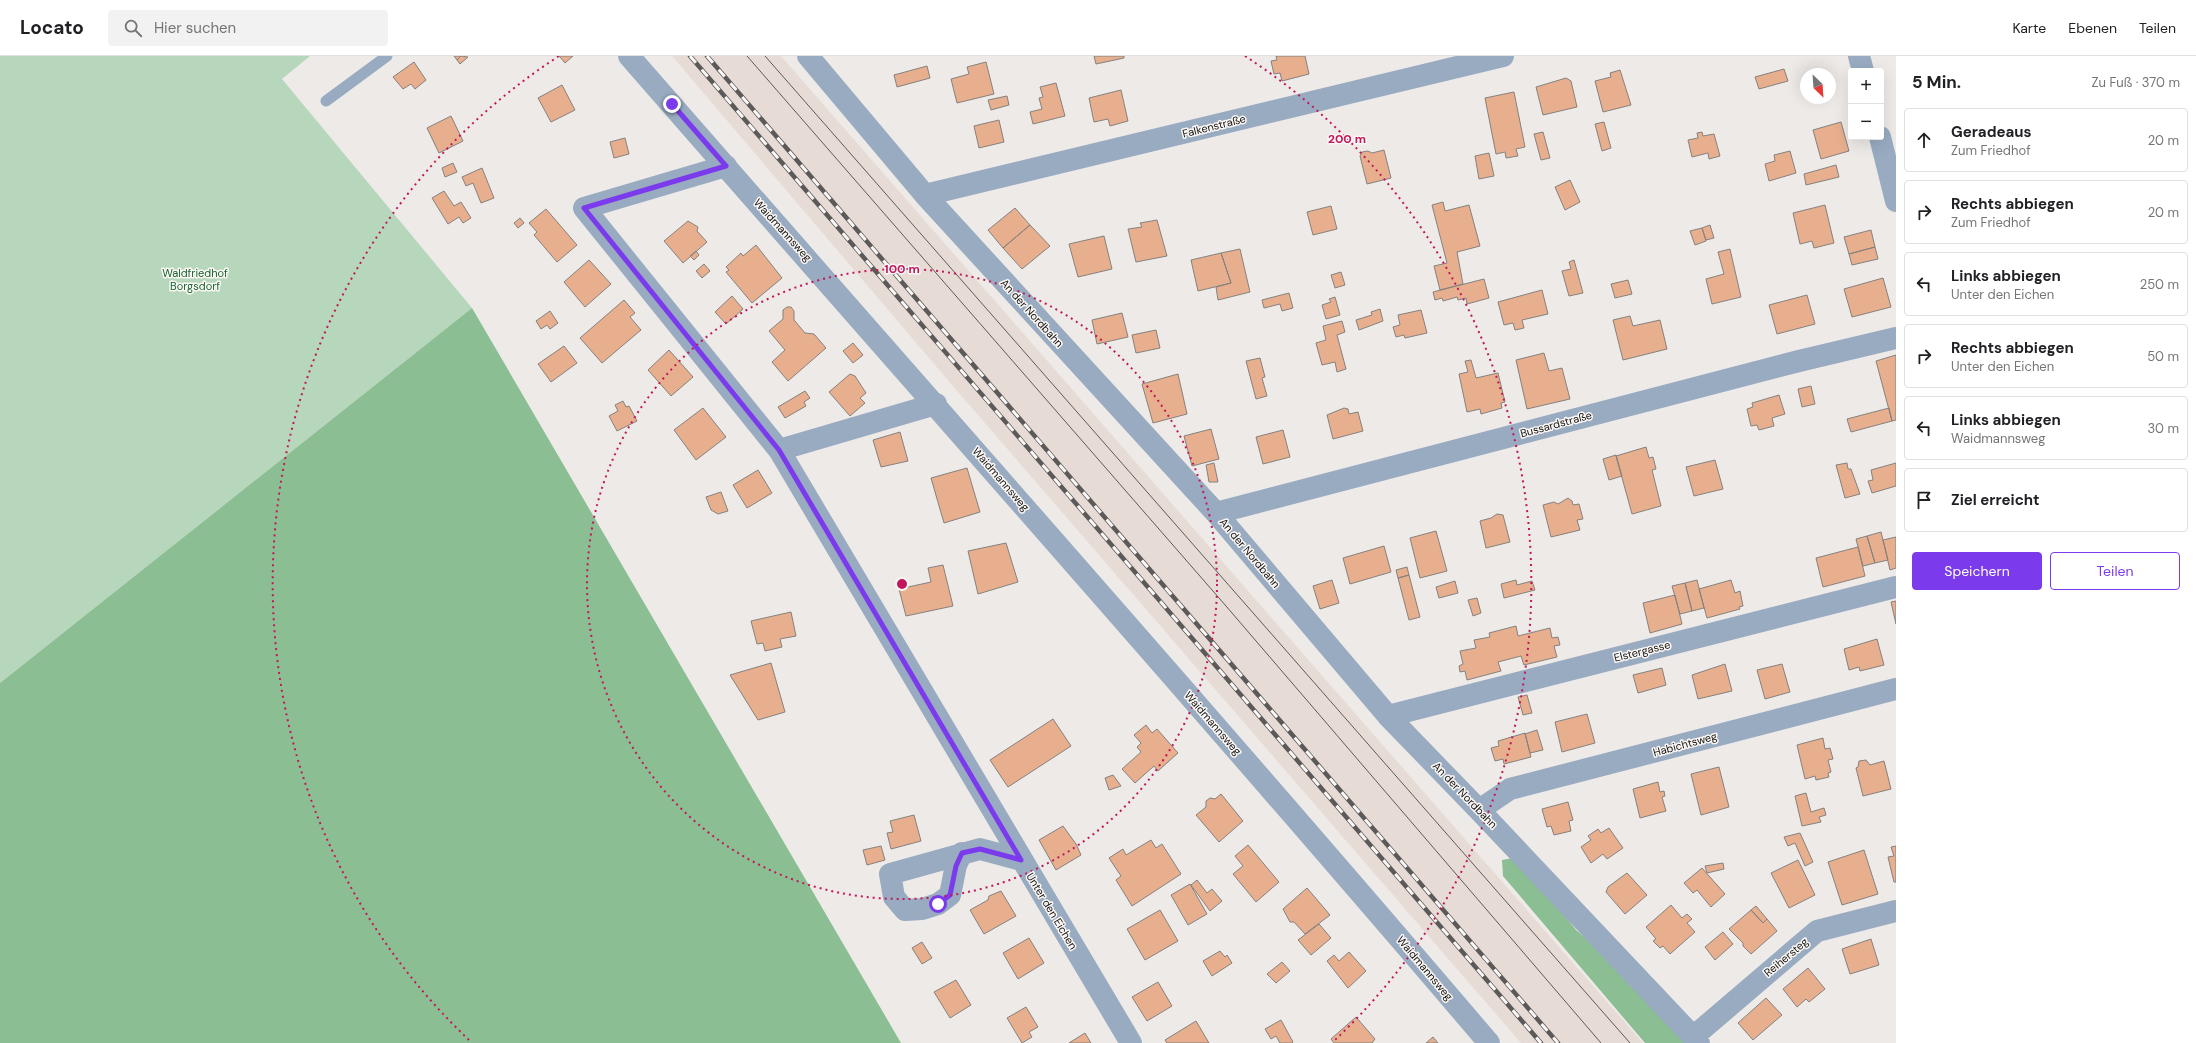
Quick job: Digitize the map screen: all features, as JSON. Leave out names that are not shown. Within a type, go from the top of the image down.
[{"type":"street","name":"Waidmannsweg","points":[[630,56],[936,404],[1489,1043]]},
{"type":"street","name":"An der Nordbahn","points":[[808,56],[925,195],[1216,513],[1388,716],[1696,1040]]},
{"type":"street","name":"Falkenstraße","points":[[925,195],[1503,56]]},
{"type":"street","points":[[1859,56],[1862,68]]},
{"type":"street","points":[[1881,140],[1896,202]]},
{"type":"street","name":"Unter den Eichen","points":[[726,166],[584,208],[779,450],[1131,1043]]},
{"type":"street","name":"Bussardstraße","points":[[1216,513],[1799,361],[1896,338]]},
{"type":"street","points":[[779,450],[936,404]]},
{"type":"street","name":"Elstergasse","points":[[1388,716],[1896,587]]},
{"type":"street","name":"Habichtsweg","points":[[1479,810],[1510,789],[1896,689]]},
{"type":"street","points":[[962,853],[980,849],[1021,860]]},
{"type":"street","name":"Reihersteg","points":[[1696,1040],[1817,931],[1896,911]]},
{"type":"lane","points":[[326,101],[388,56]]},
{"type":"shaded area","points":[[672,56],[781,56],[1643,1043],[1521,1043],[952,385]]},
{"type":"green space","name":"Waldfriedhof Borgsdorf","points":[[0,56],[310,56],[282,79],[472,308],[0,683]]},
{"type":"green space","points":[[472,308],[901,1043],[0,1043],[0,683]]},
{"type":"green space","points":[[1518,857],[1576,930],[1603,953],[1685,1043],[1645,1043],[1503,876],[1502,860]]},
{"type":"building","points":[[454,56],[461,56],[457,60]]},
{"type":"building","points":[[461,56],[468,57],[460,64],[457,60]]},
{"type":"building","points":[[559,56],[573,56],[565,63]]},
{"type":"building","points":[[1094,56],[1124,56],[1124,58],[1096,64]]},
{"type":"building","points":[[1276,56],[1305,56],[1309,74],[1282,81],[1280,73],[1274,74],[1271,61],[1277,60]]},
{"type":"building","points":[[414,62],[426,80],[415,89],[411,84],[403,89],[393,77]]},
{"type":"building","points":[[986,62],[994,94],[957,103],[951,79],[969,74],[967,67]]},
{"type":"building","points":[[927,66],[930,78],[897,87],[894,75]]},
{"type":"building","points":[[1784,69],[1788,81],[1759,89],[1755,77]]},
{"type":"building","points":[[1620,70],[1631,105],[1603,112],[1595,81],[1611,77],[1610,73]]},
{"type":"building","points":[[1566,78],[1571,81],[1577,107],[1543,115],[1536,87]]},
{"type":"building","points":[[1056,83],[1065,116],[1033,124],[1030,112],[1042,109],[1039,98],[1043,97],[1040,87]]},
{"type":"building","points":[[562,85],[575,110],[551,122],[538,98]]},
{"type":"building","points":[[1121,90],[1128,121],[1110,126],[1108,119],[1094,122],[1089,98]]},
{"type":"building","points":[[1514,92],[1525,147],[1516,149],[1518,156],[1506,158],[1505,152],[1496,154],[1485,98]]},
{"type":"building","points":[[1007,96],[1009,105],[991,110],[988,100]]},
{"type":"building","points":[[451,116],[463,141],[439,153],[427,128]]},
{"type":"building","points":[[999,120],[1004,142],[979,148],[974,126]]},
{"type":"building","points":[[1604,122],[1611,148],[1602,151],[1595,124]]},
{"type":"building","points":[[1841,122],[1849,151],[1821,159],[1813,130]]},
{"type":"building","points":[[1543,132],[1550,158],[1541,160],[1534,134]]},
{"type":"building","points":[[1702,132],[1703,136],[1714,134],[1720,156],[1709,159],[1708,153],[1692,157],[1688,140],[1698,138],[1697,133]]},
{"type":"building","points":[[625,138],[629,154],[614,158],[610,142]]},
{"type":"building","points":[[1384,150],[1391,178],[1367,184],[1360,156],[1362,152],[1368,151],[1372,153]]},
{"type":"building","points":[[1790,151],[1796,173],[1769,181],[1765,164],[1775,161],[1774,155]]},
{"type":"building","points":[[1489,153],[1494,176],[1479,179],[1475,156]]},
{"type":"building","points":[[453,163],[457,172],[445,177],[442,168]]},
{"type":"building","points":[[1836,165],[1839,177],[1806,185],[1804,174]]},
{"type":"building","points":[[482,168],[494,198],[481,203],[473,183],[466,186],[462,177]]},
{"type":"building","points":[[1570,180],[1580,202],[1565,210],[1555,187]]},
{"type":"building","points":[[444,191],[454,206],[461,202],[471,218],[463,223],[459,217],[448,224],[432,198]]},
{"type":"building","points":[[1443,202],[1445,211],[1469,205],[1480,246],[1457,252],[1463,284],[1440,290],[1434,266],[1447,263],[1432,205]]},
{"type":"building","points":[[1825,205],[1834,243],[1814,248],[1812,241],[1800,244],[1793,213]]},
{"type":"building","points":[[1331,206],[1337,229],[1313,235],[1307,212]]},
{"type":"building","points":[[1015,208],[1030,225],[1003,248],[988,230]]},
{"type":"building","points":[[546,209],[577,245],[557,262],[534,235],[537,232],[529,223]]},
{"type":"building","points":[[520,218],[524,223],[518,228],[514,223]]},
{"type":"building","points":[[1157,220],[1167,256],[1136,262],[1128,229],[1142,227],[1140,223]]},
{"type":"building","points":[[688,221],[698,227],[697,231],[707,242],[683,263],[664,241]]},
{"type":"building","points":[[1030,225],[1050,246],[1022,269],[1003,248]]},
{"type":"building","points":[[1710,225],[1714,238],[1706,240],[1702,228]]},
{"type":"building","points":[[1702,228],[1706,241],[1695,245],[1690,231]]},
{"type":"building","points":[[1871,230],[1875,247],[1849,254],[1844,237]]},
{"type":"building","points":[[1104,236],[1112,269],[1078,277],[1069,244]]},
{"type":"building","points":[[756,245],[782,278],[752,303],[726,272],[729,270],[726,267],[741,253],[743,256]]},
{"type":"building","points":[[1875,247],[1878,259],[1852,265],[1849,254]]},
{"type":"building","points":[[1240,249],[1250,292],[1218,300],[1216,287],[1231,283],[1221,253]]},
{"type":"building","points":[[1730,249],[1741,297],[1712,304],[1706,279],[1724,274],[1718,252]]},
{"type":"building","points":[[696,251],[699,255],[694,260],[690,256]]},
{"type":"building","points":[[1221,253],[1231,283],[1198,291],[1191,260]]},
{"type":"building","points":[[589,260],[611,284],[585,307],[564,282]]},
{"type":"building","points":[[1574,260],[1583,293],[1569,296],[1562,271],[1571,269],[1569,262]]},
{"type":"building","points":[[704,264],[710,271],[702,278],[696,271]]},
{"type":"building","points":[[1341,272],[1345,285],[1335,288],[1331,275]]},
{"type":"building","points":[[1883,278],[1891,307],[1852,317],[1844,289]]},
{"type":"building","points":[[1484,279],[1489,298],[1467,304],[1466,298],[1458,300],[1457,297],[1443,301],[1442,298],[1435,300],[1433,292]]},
{"type":"building","points":[[1628,280],[1632,294],[1615,298],[1611,284]]},
{"type":"building","points":[[1542,290],[1548,314],[1522,320],[1524,328],[1515,330],[1513,323],[1504,325],[1498,302]]},
{"type":"building","points":[[1289,293],[1293,308],[1282,311],[1280,304],[1264,308],[1262,300]]},
{"type":"building","points":[[1807,295],[1815,324],[1777,334],[1769,305]]},
{"type":"building","points":[[732,296],[743,309],[726,324],[715,312]]},
{"type":"building","points":[[1335,297],[1340,315],[1326,319],[1322,305],[1331,302],[1329,299]]},
{"type":"building","points":[[624,300],[635,313],[630,317],[641,330],[602,363],[580,338]]},
{"type":"building","points":[[787,307],[791,307],[794,311],[794,320],[805,333],[814,334],[826,348],[788,381],[772,362],[785,350],[769,331],[783,319],[783,310]]},
{"type":"building","points":[[1380,309],[1383,321],[1359,330],[1356,320],[1372,315],[1371,312]]},
{"type":"building","points":[[1421,310],[1427,333],[1405,338],[1404,335],[1396,337],[1393,327],[1400,325],[1398,315]]},
{"type":"building","points":[[550,311],[558,323],[550,329],[547,325],[541,329],[536,321]]},
{"type":"building","points":[[1122,313],[1128,337],[1097,344],[1092,320]]},
{"type":"building","points":[[1630,316],[1633,326],[1660,320],[1667,349],[1623,360],[1613,320]]},
{"type":"building","points":[[1342,321],[1345,332],[1337,335],[1346,369],[1337,372],[1335,362],[1322,365],[1316,343],[1326,340],[1323,326]]},
{"type":"building","points":[[1156,330],[1160,348],[1136,353],[1132,335]]},
{"type":"building","points":[[853,343],[863,355],[853,363],[843,351]]},
{"type":"building","points":[[564,346],[577,363],[551,382],[538,364]]},
{"type":"building","points":[[669,350],[693,377],[671,396],[648,370]]},
{"type":"building","points":[[1544,353],[1549,371],[1562,368],[1570,399],[1527,409],[1516,360]]},
{"type":"building","points":[[1896,355],[1896,420],[1892,421],[1876,361]]},
{"type":"building","points":[[1260,358],[1265,377],[1262,378],[1267,396],[1256,399],[1246,361]]},
{"type":"building","points":[[1471,360],[1476,378],[1498,373],[1505,402],[1501,403],[1502,408],[1481,414],[1480,409],[1467,412],[1459,374],[1468,372],[1465,361]]},
{"type":"building","points":[[850,374],[855,376],[866,393],[860,398],[865,403],[850,416],[829,392]]},
{"type":"building","points":[[1178,374],[1187,414],[1153,423],[1142,384]]},
{"type":"building","points":[[1811,386],[1815,404],[1802,407],[1798,389]]},
{"type":"building","points":[[805,391],[810,398],[804,402],[806,406],[785,418],[778,407]]},
{"type":"building","points":[[1779,395],[1785,414],[1772,418],[1774,426],[1759,430],[1757,425],[1751,426],[1747,409],[1753,407],[1752,403]]},
{"type":"building","points":[[623,401],[626,407],[629,406],[637,421],[617,431],[609,416],[618,411],[615,405]]},
{"type":"building","points":[[703,408],[726,437],[696,460],[674,430]]},
{"type":"building","points":[[1344,408],[1348,409],[1349,414],[1358,412],[1363,431],[1333,439],[1327,415]]},
{"type":"building","points":[[1889,408],[1892,421],[1851,432],[1847,419]]},
{"type":"building","points":[[1211,429],[1219,459],[1192,466],[1184,436]]},
{"type":"building","points":[[1283,430],[1290,457],[1263,464],[1256,437]]},
{"type":"building","points":[[900,432],[908,461],[881,467],[873,440]]},
{"type":"building","points":[[1646,447],[1649,458],[1653,457],[1656,469],[1652,470],[1661,506],[1632,514],[1616,456]]},
{"type":"building","points":[[1616,455],[1622,476],[1609,480],[1603,459]]},
{"type":"building","points":[[1715,460],[1723,489],[1694,496],[1686,467]]},
{"type":"building","points":[[1214,463],[1218,482],[1209,482],[1206,465]]},
{"type":"building","points":[[1847,463],[1848,469],[1851,469],[1860,494],[1845,498],[1836,465]]},
{"type":"building","points":[[1896,463],[1896,486],[1872,493],[1868,481],[1873,480],[1871,470]]},
{"type":"building","points":[[967,468],[980,512],[944,523],[931,478]]},
{"type":"building","points":[[758,470],[772,493],[747,508],[733,485]]},
{"type":"building","points":[[721,492],[728,511],[718,514],[711,510],[706,497]]},
{"type":"building","points":[[1568,498],[1572,501],[1573,505],[1579,504],[1583,519],[1577,520],[1580,530],[1551,537],[1543,505],[1554,502],[1558,504]]},
{"type":"building","points":[[1497,514],[1503,515],[1510,542],[1486,548],[1480,521],[1491,518]]},
{"type":"building","points":[[1436,531],[1447,571],[1420,578],[1410,538]]},
{"type":"building","points":[[1881,532],[1888,560],[1875,563],[1867,536]]},
{"type":"building","points":[[1867,536],[1875,563],[1863,566],[1856,539]]},
{"type":"building","points":[[1896,537],[1896,568],[1890,570],[1883,540]]},
{"type":"building","points":[[1006,543],[1018,582],[978,594],[968,551]]},
{"type":"building","points":[[1384,546],[1391,572],[1350,584],[1343,558]]},
{"type":"building","points":[[1858,547],[1865,576],[1823,587],[1816,558]]},
{"type":"building","points":[[943,565],[953,606],[906,616],[899,589],[931,582],[928,568]]},
{"type":"building","points":[[1407,567],[1409,575],[1398,578],[1396,570]]},
{"type":"building","points":[[1409,575],[1420,617],[1409,620],[1398,578]]},
{"type":"building","points":[[1332,580],[1339,603],[1320,609],[1313,586]]},
{"type":"building","points":[[1516,580],[1517,585],[1532,581],[1535,590],[1504,598],[1501,584]]},
{"type":"building","points":[[1697,580],[1704,608],[1692,611],[1685,583]]},
{"type":"building","points":[[1731,580],[1735,593],[1740,591],[1743,606],[1739,607],[1740,609],[1707,618],[1699,589]]},
{"type":"building","points":[[1455,581],[1458,593],[1439,598],[1436,587]]},
{"type":"building","points":[[1685,583],[1692,611],[1680,614],[1672,586]]},
{"type":"building","points":[[1675,595],[1682,624],[1650,633],[1643,603]]},
{"type":"building","points":[[1477,598],[1481,613],[1473,616],[1468,600]]},
{"type":"building","points":[[1896,601],[1896,624],[1891,602]]},
{"type":"building","points":[[791,612],[796,636],[780,639],[782,647],[765,651],[763,643],[757,644],[751,621]]},
{"type":"building","points":[[1516,626],[1518,636],[1550,628],[1552,638],[1558,637],[1560,645],[1554,646],[1557,657],[1524,665],[1521,656],[1498,662],[1501,671],[1467,680],[1465,671],[1460,672],[1459,666],[1463,664],[1460,651],[1476,648],[1474,640],[1490,637],[1489,633]]},
{"type":"building","points":[[1877,639],[1884,665],[1860,671],[1859,667],[1849,670],[1844,649]]},
{"type":"building","points":[[771,663],[785,712],[758,720],[730,675]]},
{"type":"building","points":[[1725,664],[1732,691],[1698,699],[1692,675]]},
{"type":"building","points":[[1782,664],[1790,692],[1765,699],[1757,670]]},
{"type":"building","points":[[1662,668],[1666,685],[1638,693],[1633,675]]},
{"type":"building","points":[[1527,695],[1532,713],[1523,715],[1518,697]]},
{"type":"building","points":[[1587,714],[1595,743],[1562,752],[1555,722]]},
{"type":"building","points":[[1053,719],[1071,746],[1008,787],[990,760]]},
{"type":"building","points":[[1146,725],[1152,733],[1157,729],[1178,753],[1158,771],[1154,766],[1135,783],[1122,769],[1141,752],[1137,747],[1141,743],[1134,735]]},
{"type":"building","points":[[1537,730],[1543,750],[1530,753],[1525,734]]},
{"type":"building","points":[[1525,733],[1531,757],[1504,764],[1503,759],[1495,761],[1491,748],[1499,746],[1498,741]]},
{"type":"building","points":[[1823,738],[1825,749],[1830,748],[1833,759],[1828,760],[1831,772],[1828,773],[1829,777],[1816,780],[1815,776],[1805,779],[1797,745]]},
{"type":"building","points":[[1866,760],[1870,765],[1884,761],[1891,789],[1863,796],[1856,768],[1858,767],[1859,761]]},
{"type":"building","points":[[1719,767],[1729,807],[1701,815],[1691,774]]},
{"type":"building","points":[[1113,775],[1121,786],[1109,790],[1105,778]]},
{"type":"building","points":[[1658,782],[1660,792],[1664,791],[1665,796],[1662,797],[1666,811],[1640,818],[1633,789]]},
{"type":"building","points":[[1806,793],[1811,812],[1824,808],[1826,815],[1819,817],[1821,822],[1802,826],[1795,796]]},
{"type":"building","points":[[1221,794],[1243,821],[1219,842],[1196,815],[1206,807],[1206,801],[1210,798],[1215,799]]},
{"type":"building","points":[[1568,802],[1573,820],[1569,821],[1571,831],[1554,835],[1551,826],[1547,827],[1542,809]]},
{"type":"building","points":[[914,815],[921,841],[891,849],[887,833],[893,832],[890,821]]},
{"type":"building","points":[[1063,826],[1076,844],[1081,855],[1056,870],[1039,840]]},
{"type":"building","points":[[1609,828],[1623,848],[1607,859],[1603,854],[1591,863],[1581,847],[1591,840],[1588,836],[1598,829],[1601,833]]},
{"type":"building","points":[[1800,833],[1813,862],[1805,866],[1795,843],[1788,846],[1784,837]]},
{"type":"building","points":[[1151,840],[1156,848],[1162,844],[1181,874],[1132,906],[1116,880],[1121,876],[1109,858],[1123,849],[1126,855]]},
{"type":"building","points":[[1248,845],[1279,882],[1256,902],[1233,874],[1243,866],[1235,856]]},
{"type":"building","points":[[881,846],[885,860],[867,865],[863,850]]},
{"type":"building","points":[[1896,846],[1896,882],[1894,882],[1888,857],[1894,856],[1891,847]]},
{"type":"building","points":[[1864,850],[1878,894],[1842,905],[1828,862]]},
{"type":"building","points":[[1798,860],[1815,895],[1789,908],[1771,873]]},
{"type":"building","points":[[1723,863],[1724,869],[1707,873],[1705,866]]},
{"type":"building","points":[[1702,868],[1725,894],[1711,907],[1697,890],[1693,893],[1684,883]]},
{"type":"building","points":[[1627,873],[1647,895],[1625,914],[1606,892],[1608,887]]},
{"type":"building","points":[[1197,880],[1207,893],[1212,889],[1222,901],[1210,911],[1191,885]]},
{"type":"building","points":[[1190,884],[1207,914],[1188,925],[1171,895]]},
{"type":"building","points":[[1307,888],[1330,915],[1305,934],[1294,922],[1290,922],[1283,909]]},
{"type":"building","points":[[1001,891],[1016,916],[984,934],[970,910],[988,900],[989,896]]},
{"type":"building","points":[[1671,905],[1682,918],[1687,914],[1692,919],[1687,923],[1695,932],[1670,954],[1663,946],[1660,948],[1653,941],[1656,939],[1646,927]]},
{"type":"building","points":[[1756,906],[1767,919],[1763,923],[1751,910]]},
{"type":"building","points":[[1160,910],[1178,941],[1145,960],[1127,929]]},
{"type":"building","points":[[1751,910],[1763,923],[1767,919],[1777,931],[1751,954],[1743,946],[1743,943],[1729,929]]},
{"type":"building","points":[[1319,924],[1331,938],[1311,955],[1298,940]]},
{"type":"building","points":[[1723,932],[1733,944],[1715,960],[1705,947]]},
{"type":"building","points":[[1029,938],[1044,963],[1018,979],[1003,953]]},
{"type":"building","points":[[1871,939],[1879,965],[1850,974],[1842,949]]},
{"type":"building","points":[[922,942],[932,958],[922,964],[912,948]]},
{"type":"building","points":[[1220,951],[1225,957],[1227,955],[1232,963],[1212,976],[1203,961]]},
{"type":"building","points":[[1349,952],[1366,971],[1348,988],[1327,961],[1334,955],[1339,961]]},
{"type":"building","points":[[1282,962],[1290,971],[1276,983],[1267,974]]},
{"type":"building","points":[[1808,968],[1825,989],[1809,1002],[1806,999],[1797,1007],[1783,989]]},
{"type":"building","points":[[956,980],[971,1005],[950,1018],[934,992]]},
{"type":"building","points":[[1158,982],[1172,1006],[1147,1021],[1132,997]]},
{"type":"building","points":[[1766,998],[1782,1015],[1753,1040],[1738,1023]]},
{"type":"building","points":[[1026,1007],[1038,1027],[1029,1032],[1032,1037],[1022,1043],[1007,1018]]},
{"type":"building","points":[[1356,1017],[1375,1039],[1372,1043],[1334,1043],[1331,1039]]},
{"type":"building","points":[[1281,1020],[1293,1042],[1292,1043],[1280,1043],[1276,1036],[1271,1039],[1265,1029]]},
{"type":"building","points":[[1196,1021],[1209,1043],[1167,1043],[1165,1040]]},
{"type":"building","points":[[1085,1033],[1091,1043],[1069,1043]]},
{"type":"building","points":[[1433,1037],[1438,1043],[1426,1043]]},
{"type":"tram line","points":[[747,56],[1226,606],[1601,1043]]},
{"type":"tram line","points":[[765,56],[1630,1043]]},
{"type":"railway","points":[[690,56],[1541,1043]]},
{"type":"railway","points":[[707,56],[1558,1043]]},
{"type":"route","points":[[672,104],[726,166],[584,208],[779,450],[1021,860],[980,849],[962,853],[956,866],[950,895],[938,904]]}]
